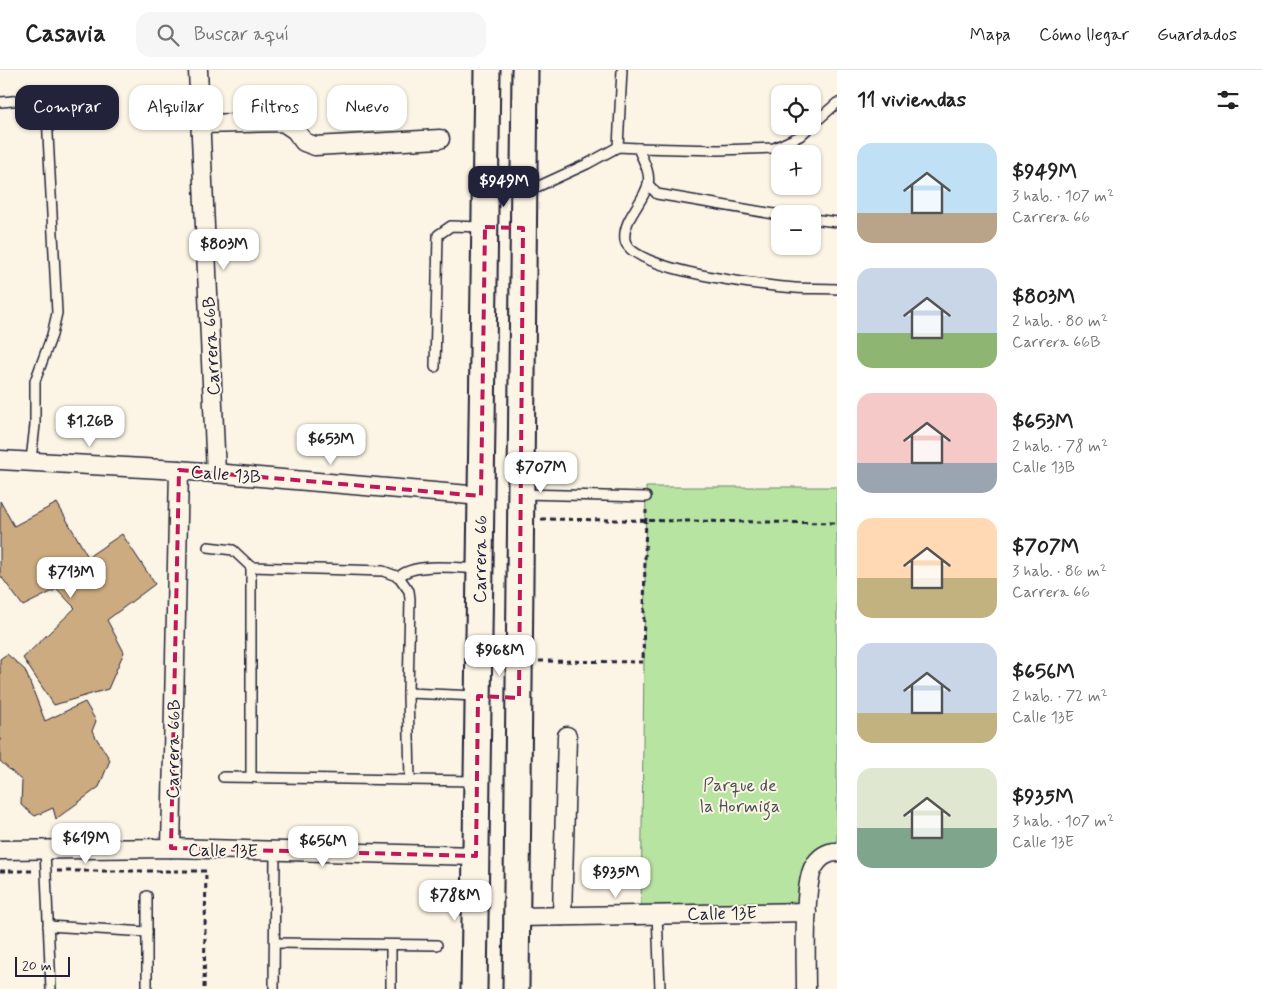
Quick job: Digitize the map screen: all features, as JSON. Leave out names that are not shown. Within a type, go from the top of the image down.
[{"type":"main road","name":"Carrera 66","points":[[479,985],[476,856],[488,70]]},
{"type":"main road","points":[[512,986],[517,917],[525,70]]},
{"type":"main road","points":[[485,227],[523,228]]},
{"type":"main road","points":[[478,696],[519,698]]},
{"type":"street","name":"Carrera 66B","points":[[198,70],[199,85]]},
{"type":"street","points":[[223,123],[283,122],[295,130],[304,142],[315,146],[440,139]]},
{"type":"street","name":"Carrera 66B","points":[[201,130],[216,473]]},
{"type":"street","name":"Calle 13B","points":[[0,460],[31,460],[179,470],[481,496]]},
{"type":"street","name":"Carrera 66B","points":[[172,848],[179,470]]},
{"type":"street","points":[[562,916],[567,736]]},
{"type":"street","name":"Calle 13E","points":[[0,850],[172,848],[476,856]]},
{"type":"street","points":[[806,989],[807,912],[812,870],[820,857],[835,852]]},
{"type":"street","name":"Calle 13E","points":[[517,917],[807,912]]},
{"type":"lane","points":[[618,147],[622,70]]},
{"type":"lane","points":[[0,102],[34,100],[42,105],[47,115],[57,313],[52,335],[34,380],[34,425],[31,460]]},
{"type":"lane","points":[[821,117],[837,102]]},
{"type":"lane","points":[[524,193],[587,164],[618,147],[719,150],[774,148],[801,135]]},
{"type":"lane","points":[[638,148],[647,170],[648,184],[628,225],[625,240],[629,249],[649,262],[676,271],[795,288],[837,288]]},
{"type":"lane","points":[[648,184],[657,194],[771,213]]},
{"type":"lane","points":[[821,220],[837,222]]},
{"type":"lane","points":[[435,367],[438,235],[451,226],[485,227]]},
{"type":"lane","points":[[521,494],[646,497]]},
{"type":"lane","points":[[208,547],[233,550],[251,567],[383,571],[399,577],[409,591],[410,599],[408,693],[410,780]]},
{"type":"lane","points":[[250,777],[251,567]]},
{"type":"lane","points":[[399,577],[405,571],[420,568],[480,569]]},
{"type":"lane","points":[[408,693],[478,696]]},
{"type":"lane","points":[[223,777],[477,781]]},
{"type":"lane","points":[[45,850],[51,989]]},
{"type":"lane","points":[[274,989],[276,851]]},
{"type":"lane","points":[[147,896],[147,989]]},
{"type":"lane","points":[[657,914],[660,989]]},
{"type":"lane","points":[[48,926],[147,932]]},
{"type":"lane","points":[[275,944],[437,945]]},
{"type":"lane","points":[[391,945],[391,989]]},
{"type":"path","points":[[538,519],[837,523]]},
{"type":"path","points":[[538,661],[643,662],[645,521]]},
{"type":"path","points":[[0,871],[206,871],[204,989]]},
{"type":"highlighted area","points":[[485,227],[523,228],[519,698],[478,696],[476,856],[171,848],[179,470],[481,496]]},
{"type":"green space","name":"Parque de la Hormiga","points":[[646,487],[837,487],[837,852],[820,857],[807,912],[641,915]]},
{"type":"building","points":[[0,501],[14,526],[57,503],[88,557],[122,534],[155,584],[107,620],[124,652],[108,689],[54,705],[23,658],[75,608],[57,589],[23,606],[0,575]]},
{"type":"building","points":[[7,654],[25,670],[45,721],[85,702],[96,721],[92,731],[110,760],[99,787],[56,819],[53,808],[35,816],[21,805],[22,781],[0,761],[0,659]]}]
